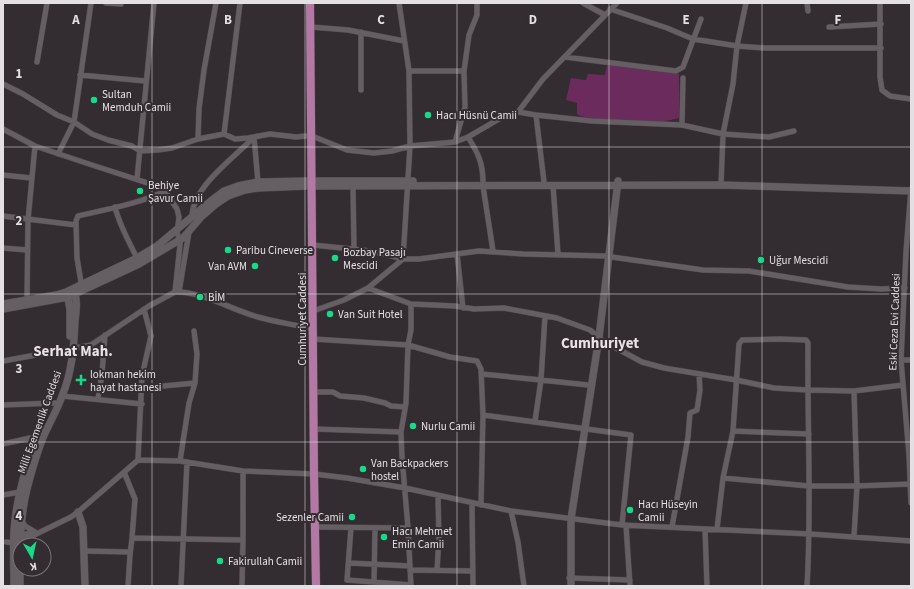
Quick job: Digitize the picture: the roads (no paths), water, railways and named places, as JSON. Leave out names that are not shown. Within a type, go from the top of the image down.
[{"type":"main road","name":"Cumhuriyet Caddesi","points":[[306,3],[309,136]]},
{"type":"main road","name":"Cumhuriyet Caddesi","points":[[310,3],[309,328],[311,586]]},
{"type":"main road","name":"Cumhuriyet Caddesi","points":[[309,184],[313,245],[314,339],[314,429],[311,474],[315,528],[316,586]]},
{"type":"street","points":[[37,62],[47,3]]},
{"type":"street","points":[[58,154],[74,122],[91,3]]},
{"type":"street","points":[[106,3],[121,4]]},
{"type":"street","points":[[137,179],[145,80],[154,3]]},
{"type":"street","points":[[198,139],[199,109],[204,70],[216,3]]},
{"type":"street","points":[[224,134],[240,3]]},
{"type":"street","points":[[313,311],[344,300],[368,288],[403,259],[410,146],[410,71],[399,3]]},
{"type":"street","points":[[455,142],[465,107],[464,71],[469,35],[477,15],[477,3]]},
{"type":"street","points":[[583,3],[605,15]]},
{"type":"street","points":[[3,84],[58,115],[74,122],[92,134],[132,146],[140,151],[172,148],[198,139],[224,134],[236,139],[270,134],[296,137],[309,136],[347,150],[374,153],[392,151],[410,146],[455,142],[518,112],[543,79],[617,3]]},
{"type":"street","points":[[721,183],[723,134],[734,84],[737,46],[746,3]]},
{"type":"street","points":[[807,3],[808,11]]},
{"type":"street","points":[[880,3],[880,78],[882,90],[890,96],[911,99]]},
{"type":"street","points":[[610,9],[667,28],[693,39],[737,46],[765,48],[881,48]]},
{"type":"street","points":[[565,57],[676,71],[683,67],[701,19]]},
{"type":"street","points":[[829,27],[880,24]]},
{"type":"street","points":[[310,27],[327,27],[361,32],[404,41]]},
{"type":"street","points":[[361,32],[361,90]]},
{"type":"street","points":[[410,71],[464,71]]},
{"type":"street","points":[[80,75],[145,80]]},
{"type":"street","points":[[682,124],[683,78]]},
{"type":"street","points":[[518,112],[592,121],[682,124],[723,134],[769,137],[794,131]]},
{"type":"street","points":[[536,115],[544,182]]},
{"type":"street","points":[[3,129],[35,146],[137,179],[160,187],[165,191],[177,209],[179,216],[177,229],[180,240],[177,292]]},
{"type":"street","points":[[254,137],[258,182]]},
{"type":"street","points":[[192,217],[192,209],[195,201],[212,177],[254,137]]},
{"type":"street","points":[[468,137],[477,152],[482,166],[483,184],[493,251]]},
{"type":"street","points":[[27,300],[28,220],[35,146]]},
{"type":"street","points":[[3,175],[31,178]]},
{"type":"street","points":[[3,309],[59,300],[82,288],[157,246],[212,200],[224,192],[238,186],[258,182],[353,187],[407,184]]},
{"type":"street","points":[[483,184],[544,182],[615,184]]},
{"type":"street","points":[[82,288],[139,264],[180,240],[216,204],[228,196],[258,188],[309,184],[553,185],[721,183],[911,189]]},
{"type":"street","points":[[483,415],[584,428],[631,435],[624,525],[630,583],[570,582],[569,519],[584,428],[598,335],[615,184]]},
{"type":"street","points":[[553,185],[558,254]]},
{"type":"street","points":[[353,187],[354,249]]},
{"type":"street","name":"Eski Ceza Evi Caddesi","points":[[911,189],[908,274],[905,288],[901,360],[909,430],[911,503]]},
{"type":"street","points":[[82,288],[77,258],[76,225],[78,216],[158,195],[165,191]]},
{"type":"street","points":[[115,207],[118,220],[126,232],[136,258]]},
{"type":"street","points":[[3,216],[76,225]]},
{"type":"street","points":[[177,292],[188,233],[188,226],[179,216]]},
{"type":"street","points":[[313,245],[354,249],[385,254],[403,259],[419,259],[479,251],[523,254],[607,256],[703,270],[750,271],[848,287],[881,289],[905,288]]},
{"type":"street","points":[[3,248],[27,250]]},
{"type":"street","points":[[457,254],[462,308]]},
{"type":"street","points":[[368,288],[411,304],[474,309],[504,308],[557,318],[590,330],[598,335],[603,341],[642,362],[664,368],[774,388],[854,391],[903,385]]},
{"type":"street","name":"Milli Egemenlik Caddesi","points":[[14,537],[21,520],[27,490],[40,446],[62,396],[71,349],[76,309],[74,292]]},
{"type":"street","points":[[3,361],[91,345],[144,309],[177,292],[200,297],[257,317],[309,328]]},
{"type":"street","points":[[3,304],[56,295],[67,295]]},
{"type":"street","name":"Milli Egemenlik Caddesi","points":[[13,537],[20,492],[39,436],[55,403],[63,382],[71,349],[70,309],[67,295]]},
{"type":"street","points":[[351,528],[347,580],[411,585],[401,432],[405,407],[411,304]]},
{"type":"street","points":[[138,460],[142,404],[142,376],[151,336],[144,309]]},
{"type":"street","points":[[535,422],[541,380],[545,316]]},
{"type":"street","points":[[180,461],[189,403],[195,383],[197,354],[194,330]]},
{"type":"street","points":[[98,399],[102,381],[105,335]]},
{"type":"street","points":[[584,428],[588,385],[598,335]]},
{"type":"street","points":[[314,339],[408,345],[450,357],[477,361],[482,374],[483,415],[481,505]]},
{"type":"street","points":[[717,529],[723,478],[733,431],[739,344],[742,340],[806,340],[808,343],[810,534],[807,586]]},
{"type":"street","points":[[901,360],[911,360]]},
{"type":"street","points":[[482,374],[588,385]]},
{"type":"street","points":[[672,527],[688,437],[690,413],[697,410],[700,390],[699,374]]},
{"type":"street","points":[[142,388],[195,383]]},
{"type":"street","points":[[854,391],[857,486],[854,536]]},
{"type":"street","points":[[314,392],[333,392],[340,396],[364,398],[391,406],[405,407]]},
{"type":"street","points":[[62,396],[142,404]]},
{"type":"street","points":[[905,402],[911,402]]},
{"type":"street","points":[[3,405],[55,403]]},
{"type":"street","points":[[314,429],[401,432]]},
{"type":"street","points":[[733,431],[809,434]]},
{"type":"street","points":[[3,444],[39,436]]},
{"type":"street","points":[[22,537],[42,530],[78,512],[138,460],[180,461],[243,471],[311,474],[348,478],[405,488],[511,512],[624,525],[854,536],[911,541]]},
{"type":"street","points":[[181,586],[186,462]]},
{"type":"street","points":[[242,586],[243,471]]},
{"type":"street","points":[[124,472],[135,499],[128,586]]},
{"type":"street","points":[[723,478],[809,486],[910,484]]},
{"type":"street","points":[[3,495],[20,492]]},
{"type":"street","points":[[437,570],[439,539],[438,496]]},
{"type":"street","points":[[472,503],[473,586]]},
{"type":"street","points":[[78,512],[83,527],[85,586]]},
{"type":"street","points":[[511,512],[518,542],[524,586]]},
{"type":"street","points":[[21,520],[25,526],[35,532]]},
{"type":"street","points":[[315,528],[408,528]]},
{"type":"street","points":[[374,582],[375,528]]},
{"type":"street","points":[[705,529],[708,586]]},
{"type":"street","points":[[21,537],[42,530]]},
{"type":"street","points":[[132,538],[243,540]]},
{"type":"street","points":[[84,551],[130,552]]},
{"type":"street","points":[[349,564],[374,564],[437,570],[473,571]]},
{"type":"place","name":"Sultan Memduh Camii","points":[[94,100]]},
{"type":"place","name":"Hacı Hüsnü Camii","points":[[428,115]]},
{"type":"place","name":"Behiye Şavur Camii","points":[[140,191]]},
{"type":"place","name":"Paribu Cineverse","points":[[228,250]]},
{"type":"place","name":"Bozbay Pasajı Mescidi","points":[[335,258]]},
{"type":"place","name":"Uğur Mescidi","points":[[761,260]]},
{"type":"place","name":"Van AVM","points":[[255,266]]},
{"type":"place","name":"BİM","points":[[200,297]]},
{"type":"place","name":"Van Suit Hotel","points":[[330,314]]},
{"type":"place","name":"lokman hekim hayat hastanesi","points":[[81,380]]},
{"type":"place","name":"Nurlu Camii","points":[[413,426]]},
{"type":"place","name":"Van Backpackers hostel","points":[[363,469]]},
{"type":"place","name":"Hacı Hüseyin Camii","points":[[630,510]]},
{"type":"place","name":"Sezenler Camii","points":[[352,517]]},
{"type":"place","name":"Hacı Mehmet Emin Camii","points":[[384,537]]},
{"type":"place","name":"Fakirullah Camii","points":[[220,561]]},
{"type":"district","name":"Cumhuriyet","points":[[600,343]]},
{"type":"district","name":"Serhat Mah.","points":[[73,351]]}]
